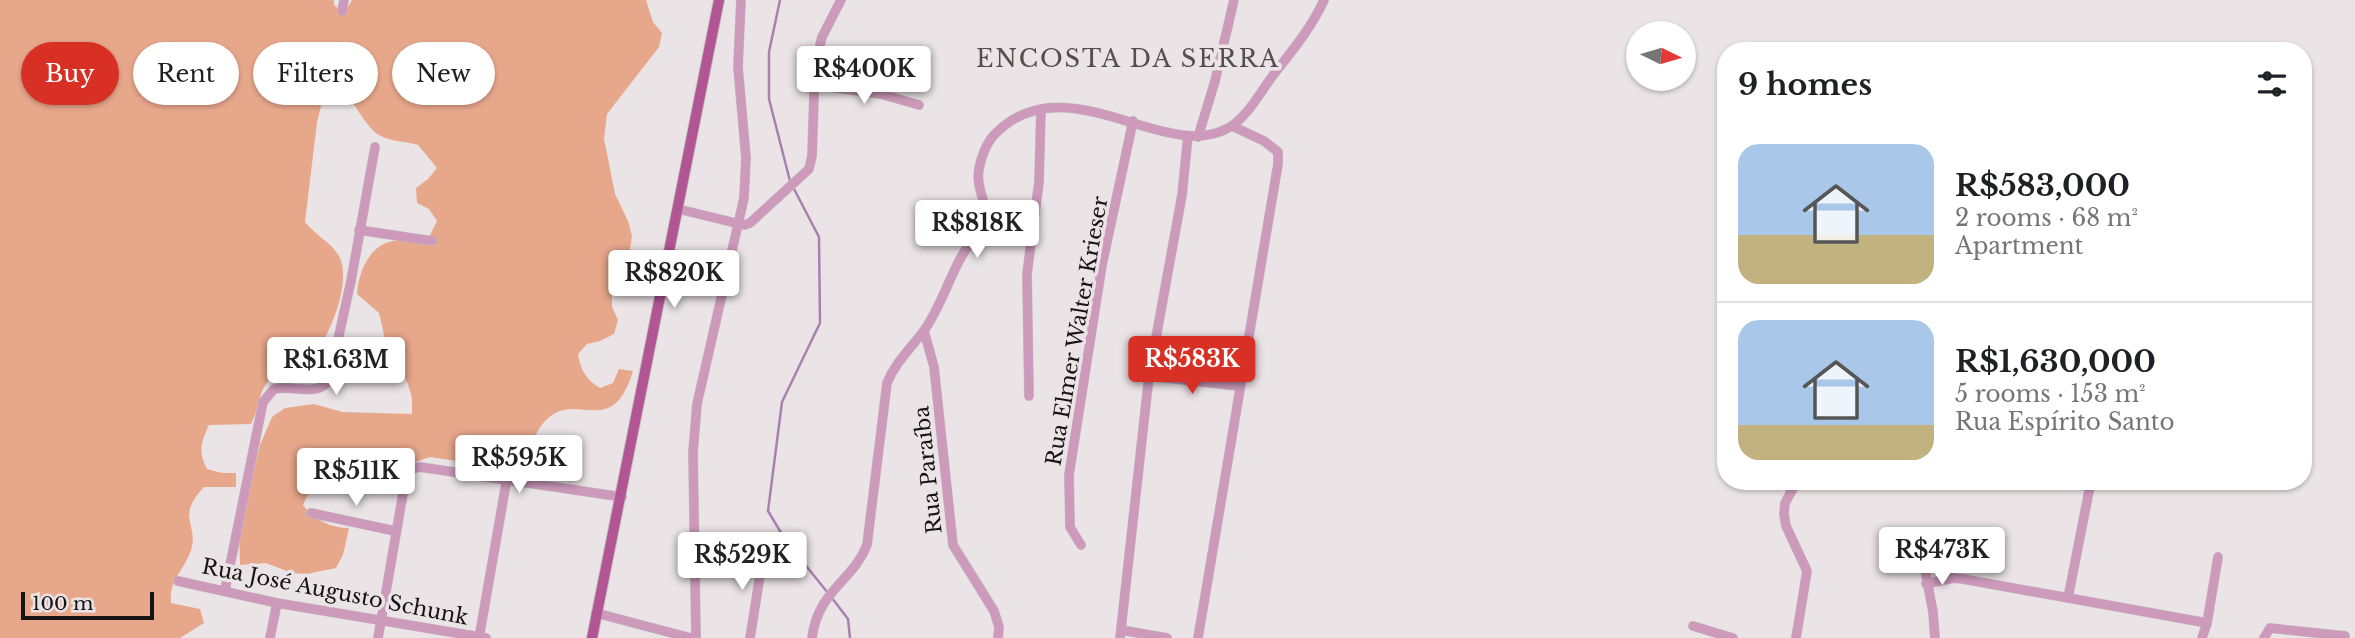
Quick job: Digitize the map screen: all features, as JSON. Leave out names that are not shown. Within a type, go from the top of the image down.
[{"type":"main road","points":[[592,638],[719,0]]},
{"type":"street","points":[[342,11],[344,0]]},
{"type":"street","points":[[596,613],[694,638],[693,452],[697,404],[744,198],[746,158],[738,67],[741,0]]},
{"type":"street","points":[[678,209],[738,224],[750,223],[809,169],[814,66],[822,37],[842,0]]},
{"type":"street","points":[[1167,638],[1120,634],[1149,376],[1193,136],[1219,69],[1234,0]]},
{"type":"street","points":[[813,638],[816,620],[828,595],[863,555],[867,545],[887,383],[893,368],[924,331],[960,259],[985,217],[985,204],[978,181],[983,156],[993,136],[1013,120],[1041,108],[1067,107],[1193,136],[1216,134],[1232,126],[1300,39],[1324,0]]},
{"type":"street","points":[[814,85],[881,94],[919,105]]},
{"type":"street","points":[[1029,396],[1027,274],[1039,182],[1041,108]]},
{"type":"street","name":"Rua Elmer Walter Krieser","points":[[1081,545],[1070,527],[1069,475],[1102,265],[1133,121]]},
{"type":"street","points":[[1198,638],[1278,152],[1264,141],[1232,126]]},
{"type":"street","points":[[225,590],[263,402],[274,389],[318,390],[325,387],[329,380],[375,147]]},
{"type":"street","points":[[359,230],[432,242]]},
{"type":"street","name":"Rua Paraíba","points":[[924,331],[934,367],[953,545],[994,611],[999,627],[998,638]]},
{"type":"street","points":[[1149,376],[1239,386]]},
{"type":"street","points":[[378,638],[406,476],[411,469],[420,467],[507,478],[622,497]]},
{"type":"street","points":[[481,638],[507,478]]},
{"type":"street","points":[[1792,490],[1785,503],[1786,526],[1807,571],[1796,638]]},
{"type":"street","points":[[2068,598],[2089,490]]},
{"type":"street","points":[[311,513],[396,531]]},
{"type":"street","points":[[1919,538],[1933,612],[1934,638]]},
{"type":"street","points":[[750,638],[764,550]]},
{"type":"street","points":[[2202,638],[2218,557]]},
{"type":"street","points":[[1926,584],[1953,578],[1963,579],[2207,623]]},
{"type":"street","name":"Rua José Augusto Schunk","points":[[178,581],[277,603],[481,638]]},
{"type":"street","points":[[270,638],[277,603]]},
{"type":"street","points":[[1693,626],[1733,638]]},
{"type":"street","points":[[2264,638],[2270,628],[2345,636]]},
{"type":"shaded area","points":[[0,0],[334,0],[334,5],[344,14],[352,0],[646,0],[653,22],[662,33],[659,47],[607,114],[604,139],[615,194],[632,236],[630,249],[612,294],[612,307],[618,320],[614,334],[587,344],[578,354],[585,374],[600,388],[613,383],[619,369],[633,371],[625,391],[616,403],[606,409],[563,410],[552,415],[539,430],[525,460],[510,467],[430,457],[390,471],[338,468],[313,483],[303,505],[323,522],[349,528],[343,555],[336,568],[307,574],[292,573],[266,563],[240,565],[239,532],[260,445],[272,417],[285,408],[314,404],[342,412],[412,414],[412,398],[408,384],[386,343],[379,313],[357,294],[365,264],[379,246],[391,241],[430,235],[437,221],[429,209],[417,203],[416,188],[437,168],[418,145],[379,135],[354,105],[378,105],[378,42],[253,42],[253,105],[321,105],[305,222],[332,247],[343,267],[341,296],[330,327],[316,352],[308,360],[270,379],[263,389],[251,424],[209,425],[206,431],[202,453],[207,469],[236,473],[236,487],[204,487],[195,498],[189,514],[193,544],[174,582],[171,595],[171,603],[200,609],[204,623],[180,638],[0,638]]},
{"type":"waterway","points":[[780,0],[769,52],[769,99],[790,181]]},
{"type":"waterway","points":[[793,187],[819,237],[820,323],[782,402],[768,511],[786,541],[828,593]]},
{"type":"waterway","points":[[832,598],[848,619],[850,638]]},
{"type":"district","name":"ENCOSTA DA SERRA","points":[[1128,58]]}]
